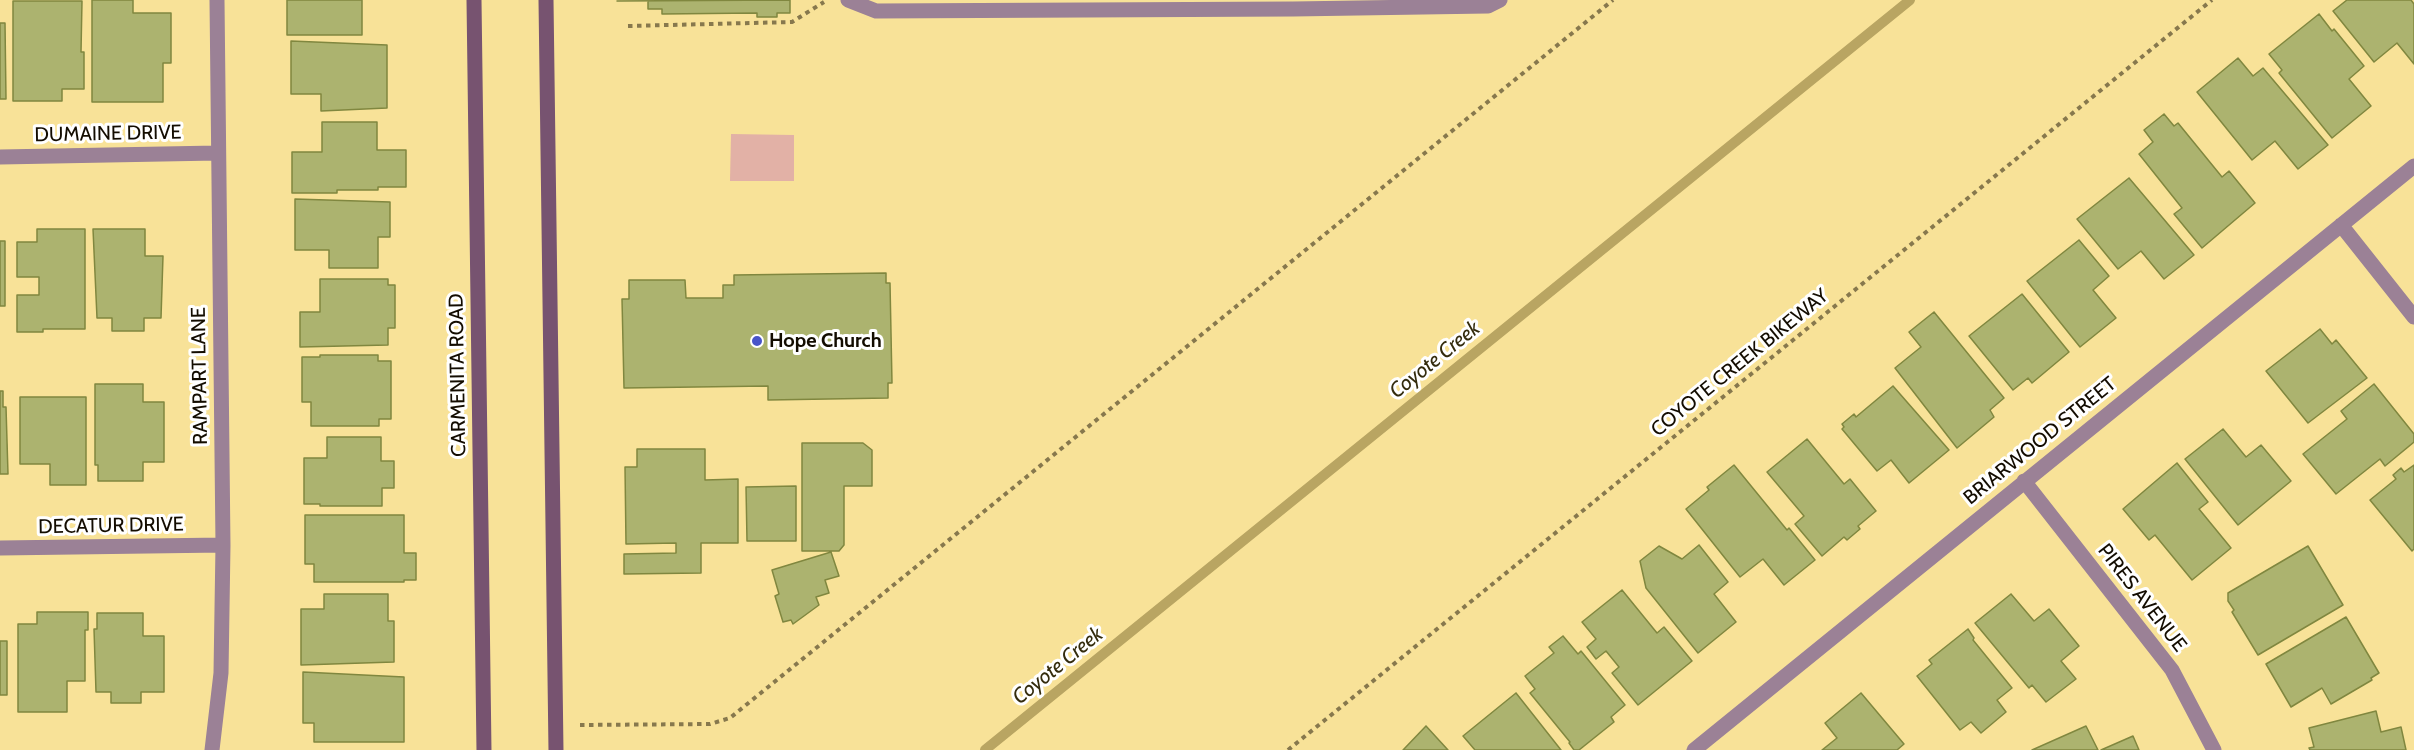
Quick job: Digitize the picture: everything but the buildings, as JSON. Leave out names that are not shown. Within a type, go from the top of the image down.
[{"type":"main road","name":"CARMENITA ROAD","points":[[474,0],[484,750]]},
{"type":"main road","points":[[546,0],[556,750]]},
{"type":"street","name":"RAMPART LANE","points":[[212,750],[221,674],[223,545],[218,0]]},
{"type":"street","points":[[848,0],[876,11],[1488,6],[1500,0]]},
{"type":"street","name":"DUMAINE DRIVE","points":[[0,157],[218,153]]},
{"type":"street","name":"BRIARWOOD STREET","points":[[1701,748],[2024,481],[2414,166]]},
{"type":"street","points":[[2341,225],[2414,317]]},
{"type":"street","name":"PIRES AVENUE","points":[[2024,481],[2172,670],[2214,750]]},
{"type":"street","name":"DECATUR DRIVE","points":[[0,548],[223,545]]},
{"type":"path","points":[[628,26],[792,22],[827,0]]},
{"type":"path","points":[[555,725],[710,724],[730,718],[1613,0]]},
{"type":"path","name":"COYOTE CREEK BIKEWAY","points":[[1288,750],[2212,0]]},
{"type":"shaded area","points":[[731,134],[794,135],[794,181],[730,181]]},
{"type":"waterway","name":"Coyote Creek","points":[[985,750],[1910,0]]},
{"type":"place","name":"Hope Church","points":[[757,341]]}]
